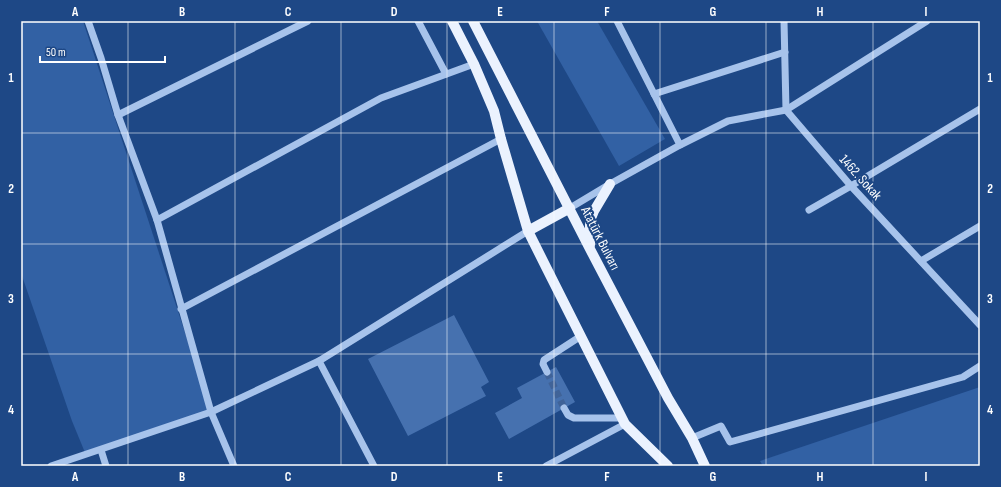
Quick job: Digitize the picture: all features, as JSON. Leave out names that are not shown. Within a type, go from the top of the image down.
[{"type":"main road","points":[[452,21],[474,64],[494,111],[528,231],[624,421],[668,466]]},
{"type":"main road","name":"Atatürk Bulvarı","points":[[473,21],[668,398],[692,438],[705,466]]},
{"type":"main road","points":[[590,248],[590,221],[594,211],[610,184]]},
{"type":"main road","points":[[528,231],[570,208]]},
{"type":"street","points":[[88,21],[118,115],[157,220],[211,412],[234,466]]},
{"type":"street","points":[[118,115],[308,21]]},
{"type":"street","points":[[418,21],[446,74]]},
{"type":"street","points":[[617,21],[680,145]]},
{"type":"street","points":[[784,21],[786,110]]},
{"type":"street","points":[[570,208],[680,145],[728,121],[786,110],[927,21]]},
{"type":"street","points":[[654,94],[785,52]]},
{"type":"street","points":[[157,220],[381,98],[474,64]]},
{"type":"street","points":[[809,210],[980,109]]},
{"type":"street","name":"1462. Sokak","points":[[786,110],[851,186],[980,324]]},
{"type":"street","points":[[181,309],[501,139]]},
{"type":"street","points":[[921,261],[980,226]]},
{"type":"street","points":[[51,466],[211,412],[319,361],[528,231]]},
{"type":"street","points":[[547,372],[543,364],[544,360],[581,336]]},
{"type":"street","points":[[319,361],[374,466]]},
{"type":"street","points":[[692,438],[721,426],[730,442],[963,377],[980,366]]},
{"type":"street","points":[[564,408],[568,415],[574,418],[624,421]]},
{"type":"street","points":[[546,466],[624,421]]},
{"type":"street","points":[[101,450],[106,466]]},
{"type":"shaded area","points":[[21,21],[83,21],[211,412],[86,455],[72,421],[21,273]]},
{"type":"shaded area","points":[[537,21],[597,21],[665,139],[619,166]]},
{"type":"shaded area","points":[[980,387],[980,466],[763,466],[760,461]]},
{"type":"building","points":[[454,315],[489,382],[481,387],[486,396],[408,436],[368,359]]},
{"type":"building","points":[[556,367],[575,402],[509,439],[495,413],[522,398],[517,388]]},
{"type":"tunnel","points":[[547,372],[564,408]]}]
